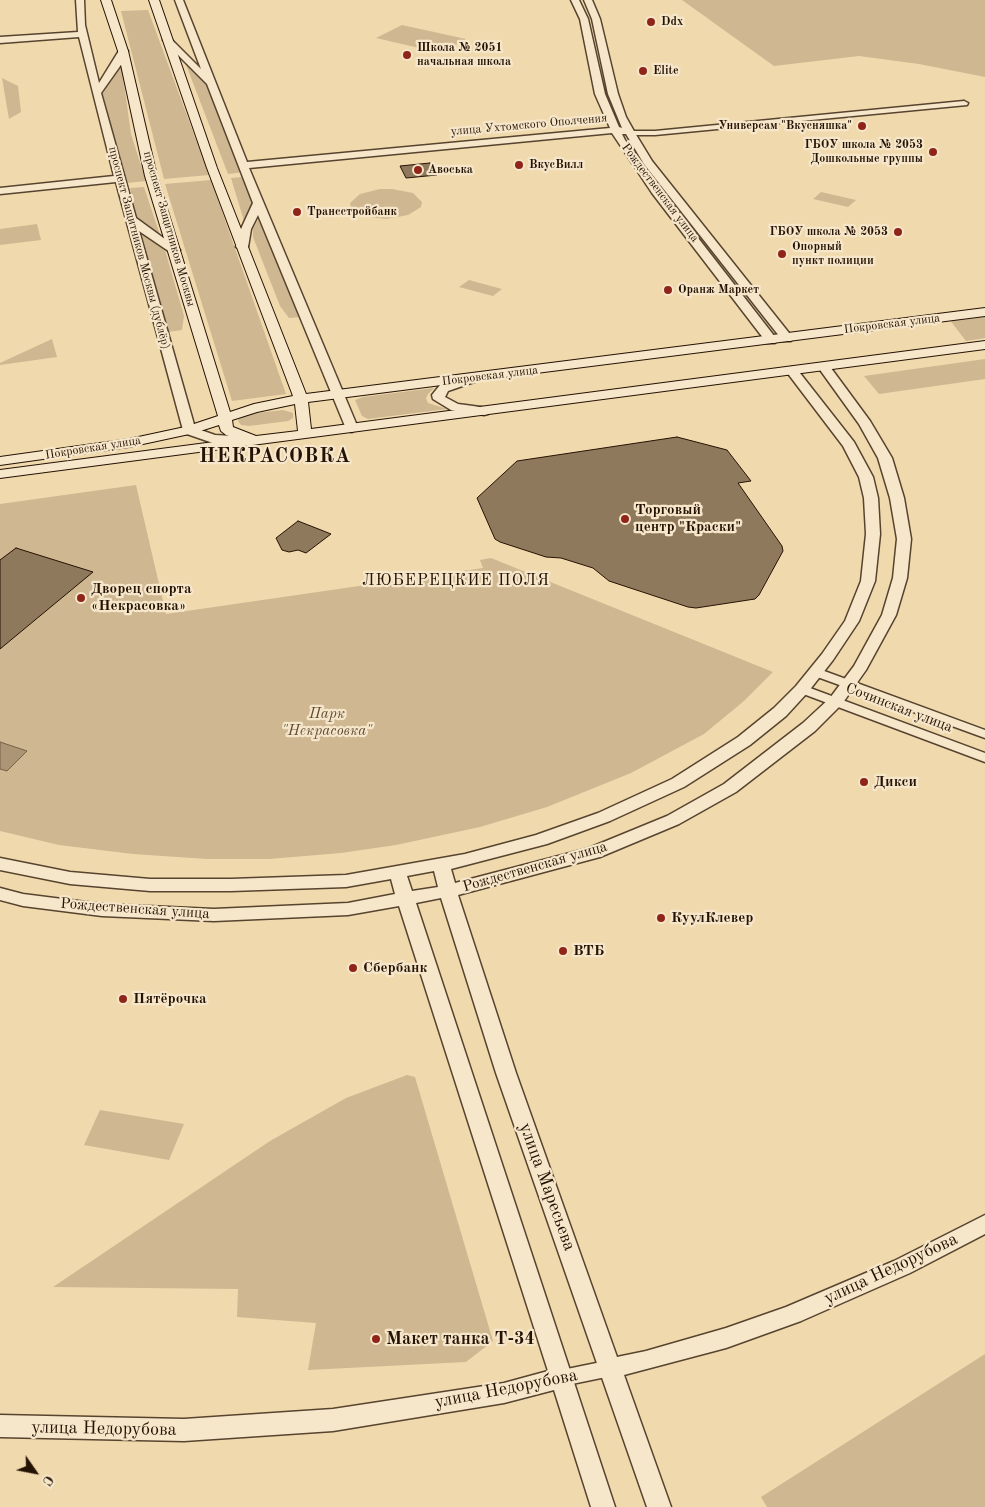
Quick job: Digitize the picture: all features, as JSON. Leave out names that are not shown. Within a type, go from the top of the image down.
[{"type":"main road","name":"проспект Защитников Москвы","points":[[106,0],[123,51],[151,176],[225,417],[226,428],[231,432],[254,440]]},
{"type":"main road","points":[[155,4],[242,247],[301,399],[305,434]]},
{"type":"main road","name":"Покровская улица","points":[[0,461],[129,443],[189,430],[254,408],[301,399],[985,312]]},
{"type":"main road","name":"Покровская улица","points":[[0,474],[985,345]]},
{"type":"street","name":"проспект Защитников Москвы (дублёр)","points":[[80,0],[82,34],[119,179],[189,430]]},
{"type":"street","points":[[179,0],[245,165],[258,203],[352,428]]},
{"type":"street","name":"Рождественская улица","points":[[575,0],[584,19],[600,94],[615,130],[650,184],[771,340]]},
{"type":"street","name":"Рождественская улица","points":[[588,0],[596,19],[613,94],[621,117],[630,133],[648,162],[787,338]]},
{"type":"street","points":[[0,40],[82,34]]},
{"type":"street","points":[[168,40],[212,85]]},
{"type":"street","points":[[97,92],[118,62],[123,51]]},
{"type":"street","name":"улица Ухтомского Ополчения","points":[[245,165],[615,130],[630,133],[655,133],[964,103]]},
{"type":"street","points":[[0,191],[119,179]]},
{"type":"street","points":[[242,247],[246,228],[258,203]]},
{"type":"street","points":[[131,220],[174,250]]},
{"type":"street","name":"Рождественская улица","points":[[0,894],[23,900],[102,910],[214,914],[348,909],[448,891],[594,853],[673,820],[730,788],[809,727],[836,701],[861,668],[889,615],[900,578],[904,539],[897,498],[885,458],[842,391],[824,367]]},
{"type":"street","points":[[0,864],[70,878],[150,885],[232,885],[346,881],[441,865],[541,840],[604,817],[678,783],[744,741],[780,712],[802,689],[852,621],[868,581],[873,534],[871,498],[866,477],[849,445],[792,371]]},
{"type":"street","points":[[473,378],[444,388],[438,395],[439,399],[455,407],[491,410]]},
{"type":"street","points":[[813,398],[812,393],[821,388],[830,387],[842,391]]},
{"type":"street","points":[[189,430],[213,439],[254,440]]},
{"type":"street","name":"Сочинская улица","points":[[816,672],[985,734]]},
{"type":"street","name":"Сочинская улица","points":[[802,689],[985,758]]},
{"type":"street","points":[[513,847],[503,854],[498,861],[506,869],[523,871]]},
{"type":"street","name":"улица Маресьева","points":[[441,865],[510,1085],[659,1507]]},
{"type":"street","points":[[397,872],[603,1507]]},
{"type":"street","name":"улица Недорубова","points":[[0,1426],[12,1428],[184,1430],[333,1420],[504,1393],[646,1360],[726,1338],[793,1314],[902,1267],[985,1224]]},
{"type":"green space","points":[[682,0],[985,0],[985,77],[919,64],[859,56],[774,66]]},
{"type":"green space","points":[[148,10],[209,175],[164,179],[121,11]]},
{"type":"green space","points":[[402,25],[466,39],[441,53],[376,38]]},
{"type":"green space","points":[[185,62],[210,86],[244,172],[228,174]]},
{"type":"green space","points":[[121,63],[131,134],[146,181],[127,183],[102,91]]},
{"type":"green space","points":[[2,78],[18,86],[21,112],[9,119]]},
{"type":"green space","points":[[243,177],[254,204],[244,221],[231,178]]},
{"type":"green space","points":[[211,180],[286,394],[232,401],[165,184]]},
{"type":"green space","points":[[144,187],[160,235],[137,220],[130,188]]},
{"type":"green space","points":[[380,189],[413,193],[422,202],[421,207],[408,215],[386,219],[363,216],[351,208],[350,203],[360,194]]},
{"type":"green space","points":[[821,192],[856,200],[848,207],[813,199]]},
{"type":"green space","points":[[260,216],[301,317],[289,318],[280,306],[253,237],[253,229]]},
{"type":"green space","points":[[37,224],[41,240],[0,245],[0,229]]},
{"type":"green space","points":[[137,228],[165,250],[184,316],[182,330],[168,332]]},
{"type":"green space","points":[[469,280],[502,289],[493,296],[459,287]]},
{"type":"green space","points":[[985,315],[985,338],[966,341],[949,319]]},
{"type":"green space","points":[[52,339],[57,357],[0,365],[0,363]]},
{"type":"green space","points":[[985,359],[985,379],[879,394],[864,376]]},
{"type":"green space","points":[[434,388],[426,398],[428,403],[447,409],[368,419],[362,416],[355,400],[363,397]]},
{"type":"green space","points":[[283,410],[293,413],[293,418],[288,421],[249,426],[241,425],[238,421],[240,417],[248,414]]},
{"type":"green space","name":"Парк \"Некрасовка\"","points":[[136,485],[166,614],[483,568],[480,560],[491,558],[773,672],[744,701],[704,734],[631,773],[547,807],[480,827],[396,845],[341,853],[269,859],[207,859],[133,854],[59,845],[0,831],[0,504]]},
{"type":"green space","points":[[407,1075],[415,1077],[493,1341],[466,1362],[308,1370],[316,1323],[237,1317],[238,1289],[53,1287],[270,1141],[346,1098]]},
{"type":"green space","points":[[100,1110],[184,1124],[169,1160],[84,1145]]},
{"type":"green space","points":[[985,1354],[985,1507],[767,1507],[761,1497]]},
{"type":"shaded area","points":[[0,742],[27,751],[7,771],[0,769]]},
{"type":"building","name":"Авоська","points":[[430,163],[437,175],[406,178],[400,166]]},
{"type":"building","name":"Торговый центр \"Краски\"","points":[[677,437],[727,450],[751,481],[738,483],[782,546],[783,551],[755,599],[696,608],[688,607],[609,581],[593,568],[561,558],[546,557],[500,542],[495,539],[477,498],[517,461]]},
{"type":"building","points":[[298,521],[331,534],[306,553],[298,550],[289,552],[282,550],[276,538]]},
{"type":"building","points":[[16,548],[93,572],[0,649],[0,560]]},
{"type":"place","name":"Ddx","points":[[651,22]]},
{"type":"place","name":"Школа № 2051 начальная школа","points":[[407,55]]},
{"type":"place","name":"Elite","points":[[643,71]]},
{"type":"place","name":"Универсам \"Вкусняшка\"","points":[[862,126]]},
{"type":"place","name":"ГБОУ школа № 2053 Дошкольные группы","points":[[933,152]]},
{"type":"place","name":"ВкусВилл","points":[[519,165]]},
{"type":"place","name":"Авоська","points":[[418,170]]},
{"type":"place","name":"Трансстройбанк","points":[[297,212]]},
{"type":"place","name":"ГБОУ школа № 2053","points":[[898,232]]},
{"type":"place","name":"Опорный пункт полиции","points":[[782,254]]},
{"type":"place","name":"Оранж Маркет","points":[[668,290]]},
{"type":"place","name":"Торговый центр \"Краски\"","points":[[625,519]]},
{"type":"place","name":"Дворец спорта «Некрасовка»","points":[[81,598]]},
{"type":"place","name":"Дикси","points":[[864,782]]},
{"type":"place","name":"КуулКлевер","points":[[661,918]]},
{"type":"place","name":"ВТБ","points":[[563,951]]},
{"type":"place","name":"Сбербанк","points":[[353,968]]},
{"type":"place","name":"Пятёрочка","points":[[123,999]]},
{"type":"place","name":"Макет танка Т-34","points":[[376,1339]]},
{"type":"district","name":"НЕКРАСОВКА","points":[[275,457]]},
{"type":"district","name":"ЛЮБЕРЕЦКИЕ ПОЛЯ","points":[[456,581]]}]
